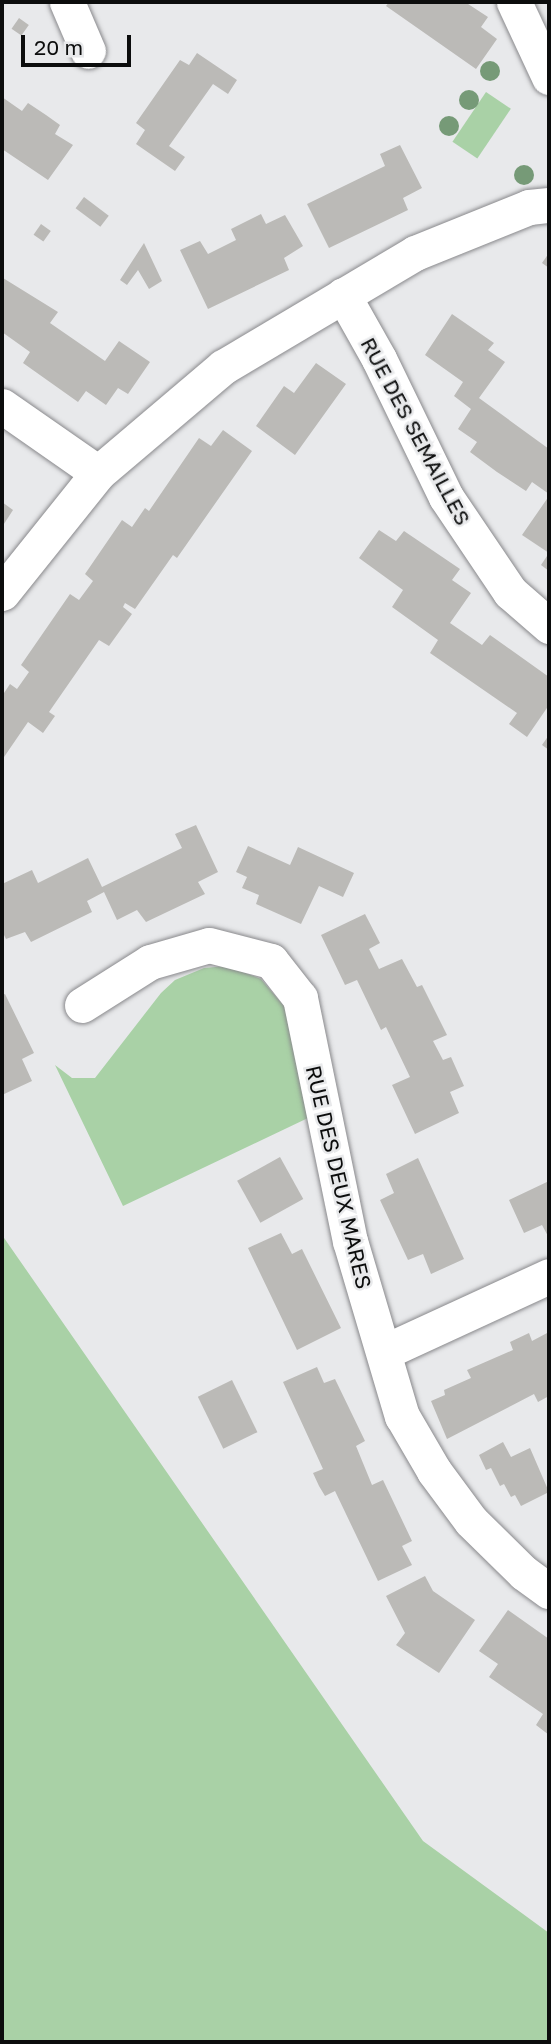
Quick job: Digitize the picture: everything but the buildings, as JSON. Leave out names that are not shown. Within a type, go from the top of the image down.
[{"type":"street","points":[[67,2],[88,51]]},
{"type":"street","points":[[514,2],[549,77]]},
{"type":"street","points":[[2,593],[99,474],[223,367],[415,253],[529,207],[549,205]]},
{"type":"street","name":"RUE DES SEMAILLES","points":[[343,295],[379,359],[446,497],[510,592],[549,626]]},
{"type":"street","points":[[2,405],[99,474]]},
{"type":"street","name":"RUE DES DEUX MARES","points":[[82,1005],[150,962],[209,945],[271,961],[300,998],[350,1241],[401,1416],[434,1471],[471,1521],[524,1573],[549,1591]]},
{"type":"street","points":[[384,1352],[549,1276]]},
{"type":"green space","points":[[486,92],[511,109],[477,159],[452,142]]},
{"type":"green space","points":[[227,966],[261,979],[288,1011],[308,1118],[123,1206],[55,1065],[72,1078],[95,1078],[161,993],[175,980],[204,968]]},
{"type":"green space","points":[[2,1235],[423,1841],[549,1933],[549,2042],[2,2042]]}]
